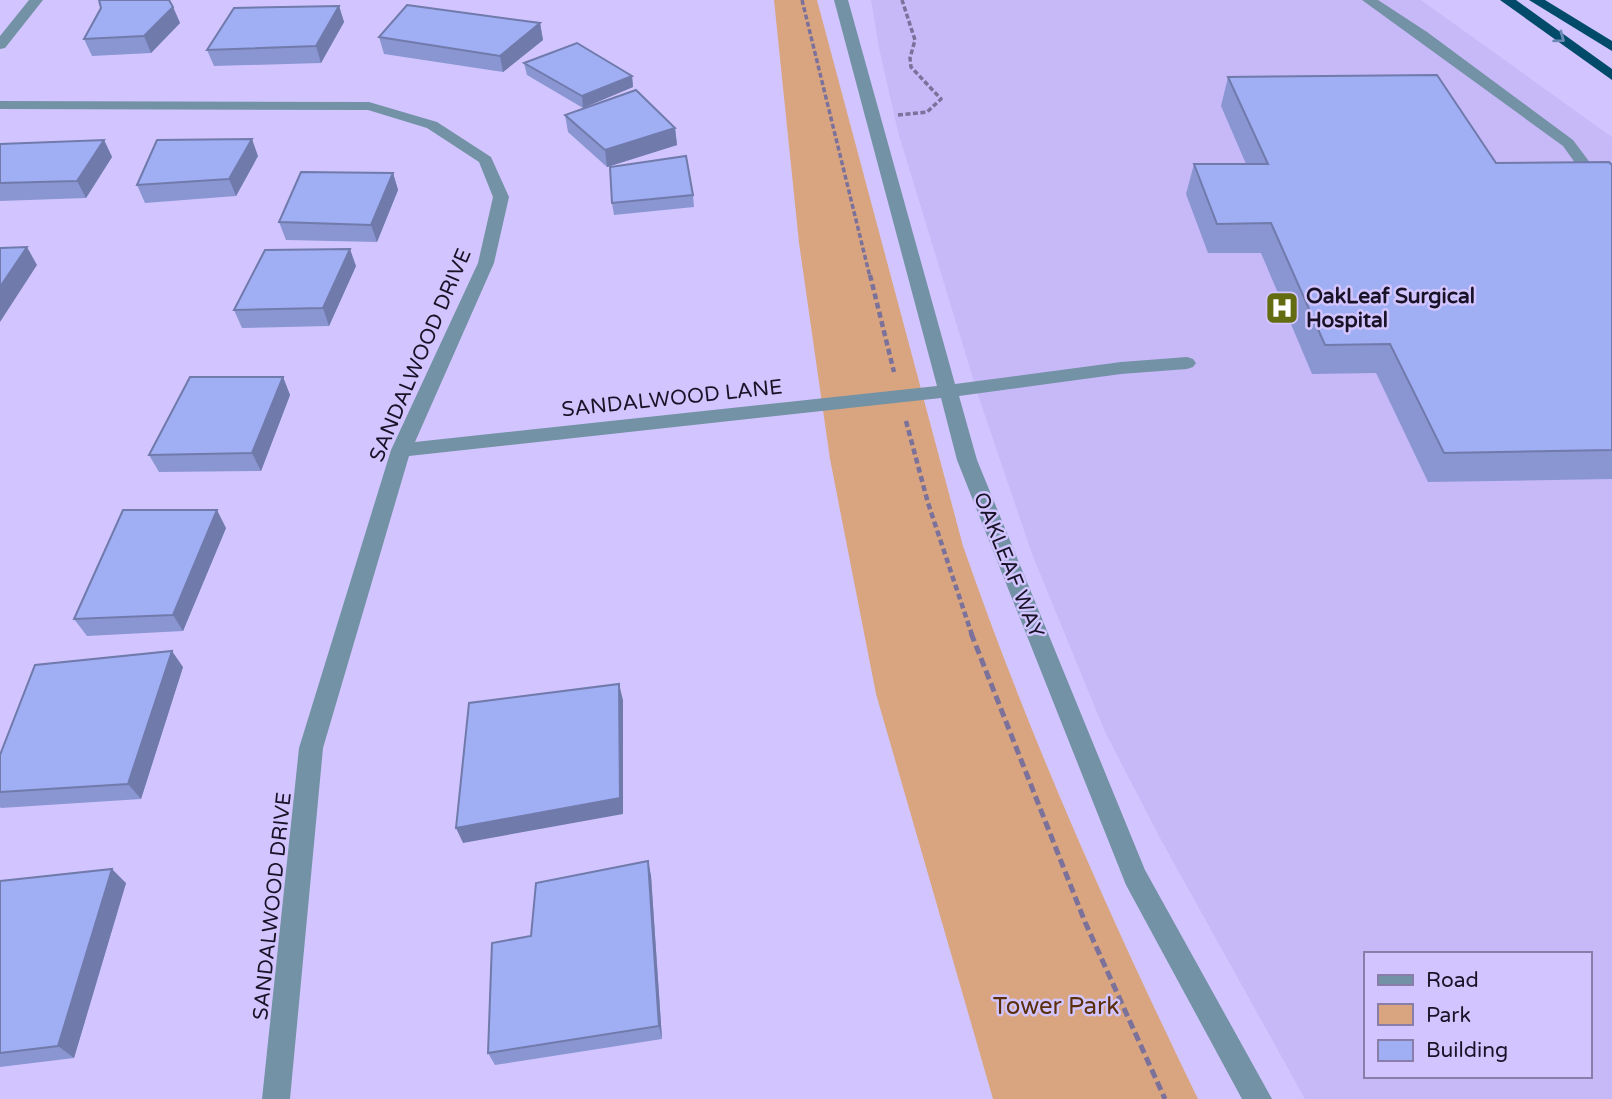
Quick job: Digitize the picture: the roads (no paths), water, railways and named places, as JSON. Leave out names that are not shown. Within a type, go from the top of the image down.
[{"type":"highway","points":[[1507,0],[1612,76]]},
{"type":"highway","points":[[1536,0],[1612,47]]},
{"type":"street","points":[[0,45],[36,0]]},
{"type":"street","name":"OAKLEAF WAY","points":[[841,0],[967,460],[1135,877],[1258,1099]]},
{"type":"street","points":[[1368,0],[1422,35],[1568,143],[1612,203]]},
{"type":"street","name":"SANDALWOOD DRIVE","points":[[0,105],[369,106],[432,125],[486,160],[501,197],[486,263],[401,450],[311,748],[276,1099]]},
{"type":"street","name":"SANDALWOOD LANE","points":[[401,450],[948,391],[1121,368],[1187,363]]},
{"type":"place","name":"OakLeaf Surgical Hospital","points":[[1282,308]]},
{"type":"park label","name":"Tower Park","points":[[1056,1006]]}]
